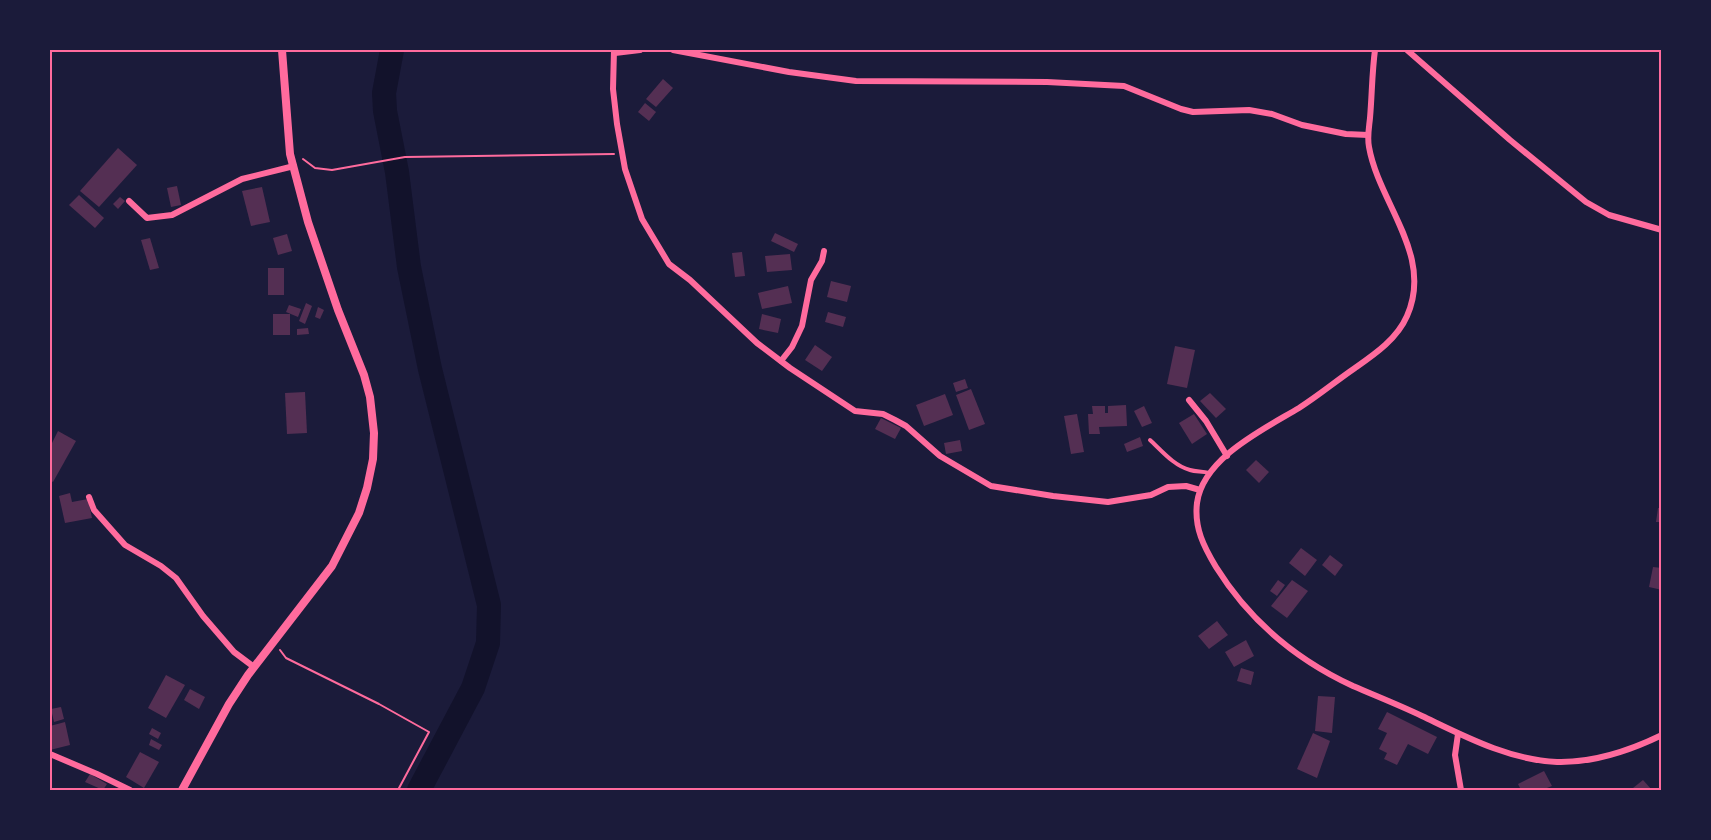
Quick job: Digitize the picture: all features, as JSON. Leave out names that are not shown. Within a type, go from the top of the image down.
[{"type":"street","points":[[182,790],[229,704],[254,666],[332,566],[359,513],[373,459],[374,433],[370,397],[308,222],[290,154],[282,50]]},
{"type":"street","points":[[639,50],[615,51],[613,89],[626,169],[642,219],[669,264],[690,280],[757,343],[855,411],[883,414],[906,426],[940,456],[991,486],[1108,502],[1151,495],[1168,487],[1186,486],[1200,490]]},
{"type":"street","points":[[673,50],[789,72],[856,81],[1047,82],[1124,86],[1193,112],[1249,110],[1272,114],[1302,125],[1346,134],[1368,135]]},
{"type":"street","points":[[1375,50],[1369,146],[1378,177],[1410,246],[1414,273],[1411,304],[1407,316],[1399,330],[1383,347],[1301,406],[1250,436],[1210,473],[1200,490],[1197,502],[1201,541],[1223,578],[1251,614],[1281,642],[1314,665],[1352,686],[1458,734],[1502,751],[1555,762],[1603,758],[1662,735]]},
{"type":"street","points":[[1407,50],[1510,140],[1586,202],[1609,215],[1662,230]]},
{"type":"street","points":[[129,201],[147,218],[172,215],[242,179],[295,170]]},
{"type":"street","points":[[781,361],[792,347],[802,326],[811,280],[822,261],[824,251]]},
{"type":"street","points":[[1189,400],[1206,421],[1227,456]]},
{"type":"street","points":[[89,497],[94,510],[125,545],[161,566],[176,578],[202,616],[234,652],[254,666]]},
{"type":"street","points":[[1458,734],[1455,755],[1461,790]]},
{"type":"street","points":[[50,754],[130,790]]},
{"type":"lane","points":[[1150,440],[1179,465],[1190,471],[1210,473]]},
{"type":"path","points":[[295,170],[300,170],[300,161],[303,158],[315,168],[332,170],[405,157],[522,154],[609,155],[622,151]]},
{"type":"path","points":[[273,641],[286,658],[379,704],[429,732],[398,790]]},
{"type":"building","points":[[663,79],[673,88],[656,107],[646,99]]},
{"type":"building","points":[[645,103],[656,112],[649,121],[638,112]]},
{"type":"building","points":[[118,148],[137,165],[99,207],[80,191]]},
{"type":"building","points":[[177,186],[181,205],[171,207],[167,188]]},
{"type":"building","points":[[262,187],[270,222],[251,226],[242,191]]},
{"type":"building","points":[[79,195],[104,218],[95,228],[69,205]]},
{"type":"building","points":[[120,197],[125,201],[118,209],[113,204]]},
{"type":"building","points":[[775,233],[798,244],[794,252],[771,241]]},
{"type":"building","points":[[287,234],[292,251],[278,255],[273,238]]},
{"type":"building","points":[[150,238],[159,268],[150,270],[141,240]]},
{"type":"building","points":[[742,252],[745,276],[735,277],[732,253]]},
{"type":"building","points":[[790,254],[792,270],[767,272],[765,256]]},
{"type":"building","points":[[268,268],[284,268],[284,295],[268,295]]},
{"type":"building","points":[[831,281],[851,286],[847,302],[827,297]]},
{"type":"building","points":[[788,286],[792,303],[762,309],[758,293]]},
{"type":"building","points":[[306,303],[312,306],[305,324],[299,321]]},
{"type":"building","points":[[289,305],[301,309],[298,317],[286,312]]},
{"type":"building","points":[[318,307],[324,310],[320,319],[315,317]]},
{"type":"building","points":[[828,312],[846,317],[843,327],[825,322]]},
{"type":"building","points":[[273,314],[290,314],[290,335],[273,335]]},
{"type":"building","points":[[762,314],[781,319],[778,333],[759,329]]},
{"type":"building","points":[[308,328],[309,334],[297,335],[297,329]]},
{"type":"building","points":[[815,345],[832,357],[822,371],[805,360]]},
{"type":"building","points":[[1175,346],[1195,350],[1187,388],[1167,384]]},
{"type":"building","points":[[965,379],[968,388],[956,392],[953,383]]},
{"type":"building","points":[[971,389],[985,424],[969,430],[956,395]]},
{"type":"building","points":[[305,392],[307,433],[287,434],[285,393]]},
{"type":"building","points":[[1210,393],[1226,409],[1216,418],[1200,401]]},
{"type":"building","points":[[945,394],[953,415],[924,426],[916,405]]},
{"type":"building","points":[[1126,405],[1127,426],[1099,427],[1100,434],[1089,434],[1088,414],[1093,414],[1092,406],[1105,406],[1105,413],[1108,413],[1108,406]]},
{"type":"building","points":[[1144,406],[1152,423],[1142,427],[1134,411]]},
{"type":"building","points":[[1077,414],[1084,452],[1071,454],[1064,416]]},
{"type":"building","points":[[1194,414],[1207,434],[1192,444],[1179,423]]},
{"type":"building","points":[[881,418],[901,428],[895,439],[875,429]]},
{"type":"building","points":[[58,431],[76,441],[53,482],[50,480],[50,447]]},
{"type":"building","points":[[1140,437],[1143,446],[1127,452],[1124,444]]},
{"type":"building","points":[[960,440],[962,451],[946,454],[944,443]]},
{"type":"building","points":[[1256,460],[1269,472],[1259,483],[1246,470]]},
{"type":"building","points":[[70,493],[72,502],[88,499],[92,518],[65,523],[59,496]]},
{"type":"building","points":[[1658,508],[1662,508],[1662,522],[1656,522]]},
{"type":"building","points":[[1301,548],[1317,560],[1305,576],[1289,563]]},
{"type":"building","points":[[1330,555],[1343,565],[1335,576],[1322,565]]},
{"type":"building","points":[[1653,567],[1662,568],[1662,590],[1649,587]]},
{"type":"building","points":[[1278,580],[1285,585],[1277,596],[1270,591]]},
{"type":"building","points":[[1292,580],[1308,591],[1287,618],[1271,606]]},
{"type":"building","points":[[1217,621],[1228,635],[1209,649],[1198,636]]},
{"type":"building","points":[[1246,640],[1254,656],[1234,667],[1225,652]]},
{"type":"building","points":[[1241,668],[1254,672],[1251,685],[1237,681]]},
{"type":"building","points":[[166,675],[185,685],[166,718],[148,708]]},
{"type":"building","points":[[190,689],[205,697],[199,709],[184,700]]},
{"type":"building","points":[[1318,696],[1335,697],[1332,733],[1315,731]]},
{"type":"building","points":[[61,707],[64,719],[54,722],[51,709]]},
{"type":"building","points":[[1387,712],[1437,737],[1428,754],[1408,744],[1397,765],[1384,759],[1387,753],[1379,749],[1387,733],[1378,729]]},
{"type":"building","points":[[65,722],[70,745],[50,750],[50,726]]},
{"type":"building","points":[[152,728],[161,733],[158,739],[149,734]]},
{"type":"building","points":[[1313,733],[1330,741],[1317,778],[1297,769]]},
{"type":"building","points":[[151,739],[162,745],[159,750],[149,745]]},
{"type":"building","points":[[140,752],[159,762],[144,788],[126,777]]},
{"type":"building","points":[[1544,771],[1552,786],[1542,790],[1521,790],[1518,784]]},
{"type":"building","points":[[90,774],[107,784],[103,790],[85,782]]},
{"type":"building","points":[[1643,780],[1652,790],[1633,788]]},
{"type":"waterway","points":[[392,50],[384,93],[385,111],[397,172],[409,267],[430,369],[489,605],[488,643],[473,688],[419,790]]}]
